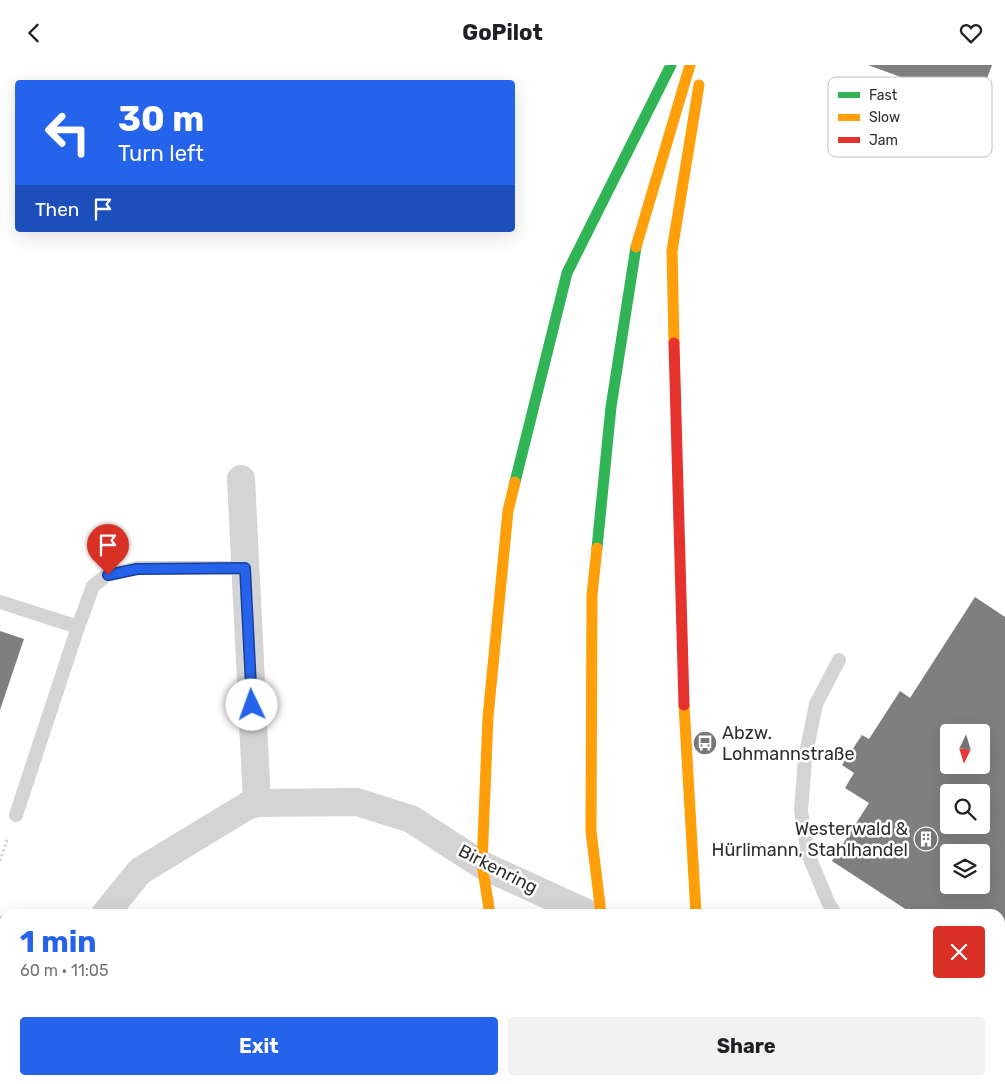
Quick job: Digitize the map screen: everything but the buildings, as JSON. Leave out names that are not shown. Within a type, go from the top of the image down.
[{"type":"main road","points":[[489,909],[482,865],[488,717],[508,511],[567,273],[671,65]]},
{"type":"main road","points":[[600,909],[591,831],[592,595],[611,407],[637,241],[690,65]]},
{"type":"main road","points":[[696,909],[684,710],[672,251],[700,75]]},
{"type":"street","points":[[109,909],[140,871],[247,806],[257,803],[241,479]]},
{"type":"street","name":"Birkenring","points":[[257,803],[357,802],[410,819],[482,865],[578,909]]},
{"type":"lane","points":[[16,815],[93,586],[108,575],[137,569],[245,568]]},
{"type":"lane","points":[[0,602],[78,627]]},
{"type":"lane","points":[[832,909],[808,854],[801,811],[805,759],[816,704],[839,661]]},
{"type":"traffic: fast","points":[[515,482],[567,273],[671,65]]},
{"type":"traffic: fast","points":[[597,548],[611,407],[636,247]]},
{"type":"traffic: slow","points":[[636,247],[690,65]]},
{"type":"traffic: slow","points":[[674,343],[672,251],[699,85]]},
{"type":"traffic: slow","points":[[489,909],[482,865],[488,717],[508,511],[515,482]]},
{"type":"traffic: slow","points":[[597,548],[592,595],[591,831],[600,909]]},
{"type":"traffic: slow","points":[[684,705],[696,909]]},
{"type":"traffic: jam","points":[[674,343],[684,705]]},
{"type":"place","name":"Abzw. Lohmannstraße","points":[[705,743]]},
{"type":"place","name":"Westerwald & Hürlimann, Stahlhandel","points":[[926,839]]},
{"type":"route","points":[[108,575],[137,569],[245,568],[252,705]]}]
